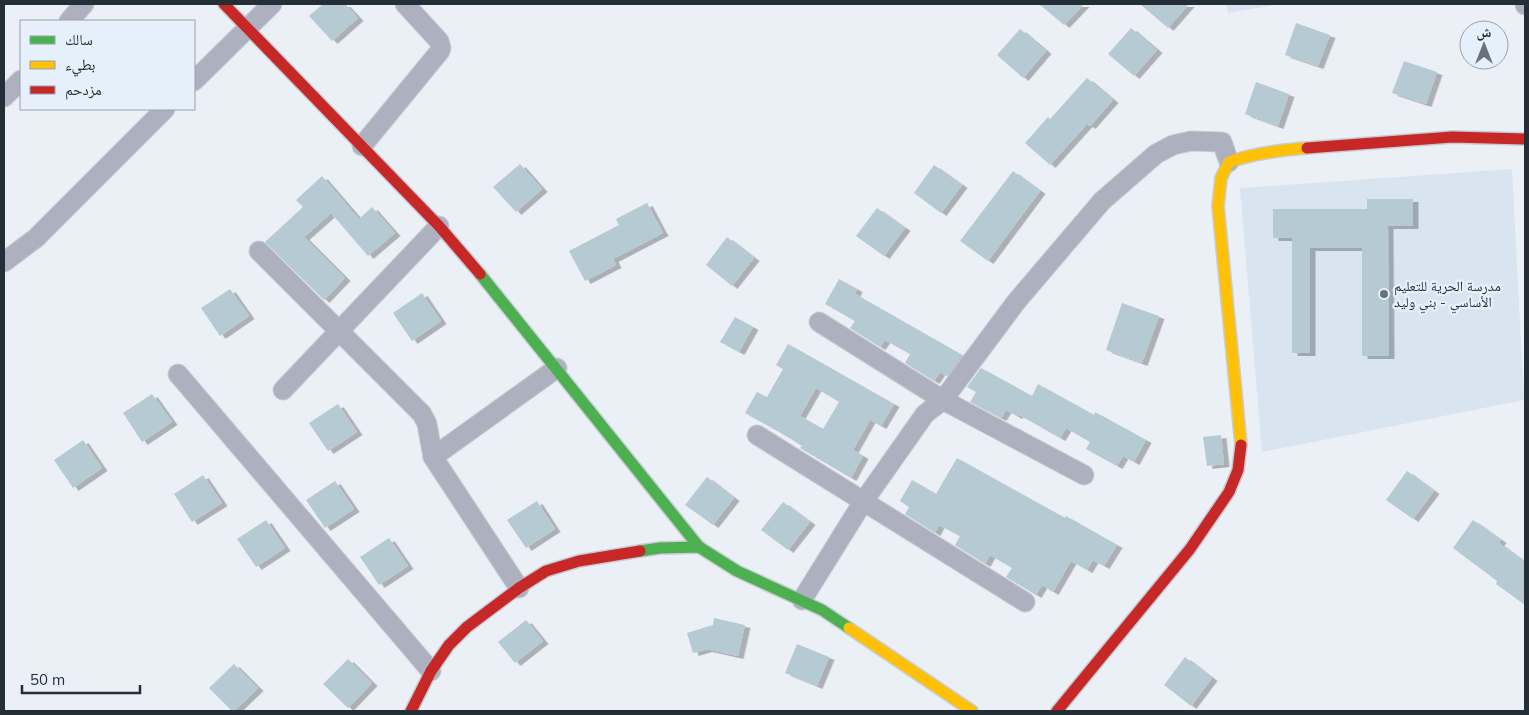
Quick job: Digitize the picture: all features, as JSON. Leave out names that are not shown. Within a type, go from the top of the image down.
[{"type":"street","points":[[70,20],[84,4]]},
{"type":"street","points":[[224,4],[439,226],[557,368],[699,547],[737,571],[822,610],[972,711]]},
{"type":"street","points":[[195,80],[272,4]]},
{"type":"street","points":[[362,146],[441,48],[439,40],[404,4]]},
{"type":"street","points":[[4,97],[20,81]]},
{"type":"street","points":[[4,262],[36,238],[164,110]]},
{"type":"street","points":[[1057,711],[1190,548],[1229,492],[1238,470],[1242,441],[1218,206],[1221,178],[1229,162],[1240,157],[1274,151],[1398,141],[1498,137],[1525,139]]},
{"type":"street","points":[[802,600],[863,502],[925,414],[943,400],[1016,302],[1102,201],[1156,154],[1173,145],[1191,141],[1222,142],[1229,162]]},
{"type":"street","points":[[283,390],[439,226]]},
{"type":"street","points":[[259,250],[338,332],[422,414],[427,424],[433,457],[519,588]]},
{"type":"street","points":[[819,322],[943,400],[1084,475]]},
{"type":"street","points":[[433,457],[557,368]]},
{"type":"street","points":[[178,374],[431,671]]},
{"type":"street","points":[[757,434],[1025,602]]},
{"type":"street","points":[[411,711],[431,671],[449,645],[467,627],[519,588],[546,571],[578,561],[660,548],[699,547]]},
{"type":"shaded area","points":[[1226,4],[1281,4],[1228,13]]},
{"type":"shaded area","name":"مدرسة الحرية للتعليم الأساسي - بني وليد","points":[[1512,169],[1524,400],[1262,452],[1240,188]]},
{"type":"building","points":[[323,4],[345,4],[358,18],[332,41],[309,16]]},
{"type":"building","points":[[1039,4],[1084,4],[1064,25]]},
{"type":"building","points":[[1140,4],[1189,4],[1168,28]]},
{"type":"building","points":[[1296,23],[1330,35],[1318,66],[1285,55]]},
{"type":"building","points":[[1131,28],[1157,50],[1134,76],[1108,54]]},
{"type":"building","points":[[1020,29],[1046,51],[1023,78],[997,55]]},
{"type":"building","points":[[1404,61],[1437,72],[1426,104],[1392,93]]},
{"type":"building","points":[[1087,78],[1113,100],[1090,126],[1087,124],[1050,165],[1025,143],[1048,117],[1050,119]]},
{"type":"building","points":[[1256,82],[1289,94],[1278,126],[1245,114]]},
{"type":"building","points":[[520,164],[542,189],[516,212],[493,187]]},
{"type":"building","points":[[934,165],[962,185],[941,213],[914,193]]},
{"type":"building","points":[[1013,171],[1040,191],[988,261],[960,241]]},
{"type":"building","points":[[322,176],[359,219],[372,207],[395,233],[368,256],[331,213],[304,237],[345,278],[324,300],[265,242],[303,207],[296,200]]},
{"type":"building","points":[[1367,199],[1413,199],[1413,226],[1388,226],[1389,356],[1362,356],[1362,248],[1310,248],[1310,353],[1292,353],[1292,238],[1273,238],[1273,209],[1367,209]]},
{"type":"building","points":[[647,203],[663,233],[613,259],[616,265],[585,281],[569,251],[619,225],[616,219]]},
{"type":"building","points":[[877,208],[905,228],[884,256],[856,236]]},
{"type":"building","points":[[727,237],[754,258],[732,286],[706,265]]},
{"type":"building","points":[[839,279],[857,289],[855,294],[962,355],[947,376],[940,372],[934,381],[905,363],[910,354],[885,340],[880,347],[850,328],[855,321],[825,304]]},
{"type":"building","points":[[230,289],[249,316],[220,336],[201,308]]},
{"type":"building","points":[[422,293],[441,321],[412,341],[393,313]]},
{"type":"building","points":[[1122,303],[1159,316],[1142,363],[1106,350]]},
{"type":"building","points":[[735,317],[753,327],[739,352],[720,342]]},
{"type":"building","points":[[788,344],[894,404],[881,426],[870,420],[853,450],[863,456],[851,478],[800,448],[802,446],[781,433],[745,413],[757,392],[767,397],[783,369],[776,365]],"holes":[[[816,388],[839,402],[823,429],[800,416]]]},
{"type":"building","points":[[981,368],[1032,396],[1038,384],[1094,415],[1095,412],[1146,440],[1134,462],[1123,456],[1117,466],[1086,449],[1090,442],[1066,428],[1060,438],[1018,414],[1017,416],[1006,410],[1001,418],[970,402],[976,392],[967,387]]},
{"type":"building","points":[[152,394],[172,422],[142,442],[123,413]]},
{"type":"building","points":[[338,404],[357,432],[328,451],[309,423]]},
{"type":"building","points":[[1221,435],[1224,464],[1207,466],[1203,437]]},
{"type":"building","points":[[83,440],[102,468],[73,488],[54,460]]},
{"type":"building","points":[[957,458],[1117,545],[1104,566],[1093,560],[1087,570],[1071,561],[1053,592],[1042,585],[1036,595],[1006,577],[1012,568],[990,555],[985,564],[955,545],[960,536],[939,525],[935,533],[905,514],[909,507],[900,501],[912,480],[936,494]]},
{"type":"building","points":[[1407,471],[1434,491],[1413,519],[1386,500]]},
{"type":"building","points":[[203,475],[222,503],[192,522],[174,494]]},
{"type":"building","points":[[707,477],[734,498],[713,525],[685,505]]},
{"type":"building","points":[[335,481],[354,509],[325,528],[306,500]]},
{"type":"building","points":[[537,501],[555,529],[526,548],[507,520]]},
{"type":"building","points":[[783,502],[810,522],[788,550],[761,530]]},
{"type":"building","points":[[266,520],[285,548],[256,567],[237,539]]},
{"type":"building","points":[[1473,520],[1501,540],[1499,543],[1525,562],[1525,605],[1496,584],[1497,581],[1453,548]]},
{"type":"building","points":[[389,538],[408,566],[379,585],[360,557]]},
{"type":"building","points":[[714,618],[745,625],[738,656],[707,649],[693,653],[687,633],[713,625]]},
{"type":"building","points":[[526,620],[543,641],[515,663],[498,642]]},
{"type":"building","points":[[797,644],[829,657],[817,686],[785,673]]},
{"type":"building","points":[[1185,657],[1212,678],[1191,706],[1164,685]]},
{"type":"building","points":[[348,659],[372,683],[348,708],[323,684]]},
{"type":"building","points":[[234,664],[258,688],[232,711],[209,688]]},
{"type":"traffic: fast","points":[[480,274],[699,547]]},
{"type":"traffic: fast","points":[[640,551],[660,548],[699,547],[737,571],[822,610],[849,628]]},
{"type":"traffic: slow","points":[[1241,445],[1218,206],[1221,178],[1229,162],[1267,152],[1307,148]]},
{"type":"traffic: slow","points":[[849,628],[972,711]]},
{"type":"traffic: jam","points":[[224,4],[439,226],[480,274]]},
{"type":"traffic: jam","points":[[1307,148],[1452,137],[1525,139]]},
{"type":"traffic: jam","points":[[1057,711],[1190,549],[1229,492],[1238,470],[1241,445]]},
{"type":"traffic: jam","points":[[411,711],[431,671],[449,645],[467,627],[519,588],[546,571],[579,561],[640,551]]},
{"type":"place","name":"مدرسة الحرية للتعليم الأساسي - بني وليد","points":[[1384,294]]}]
